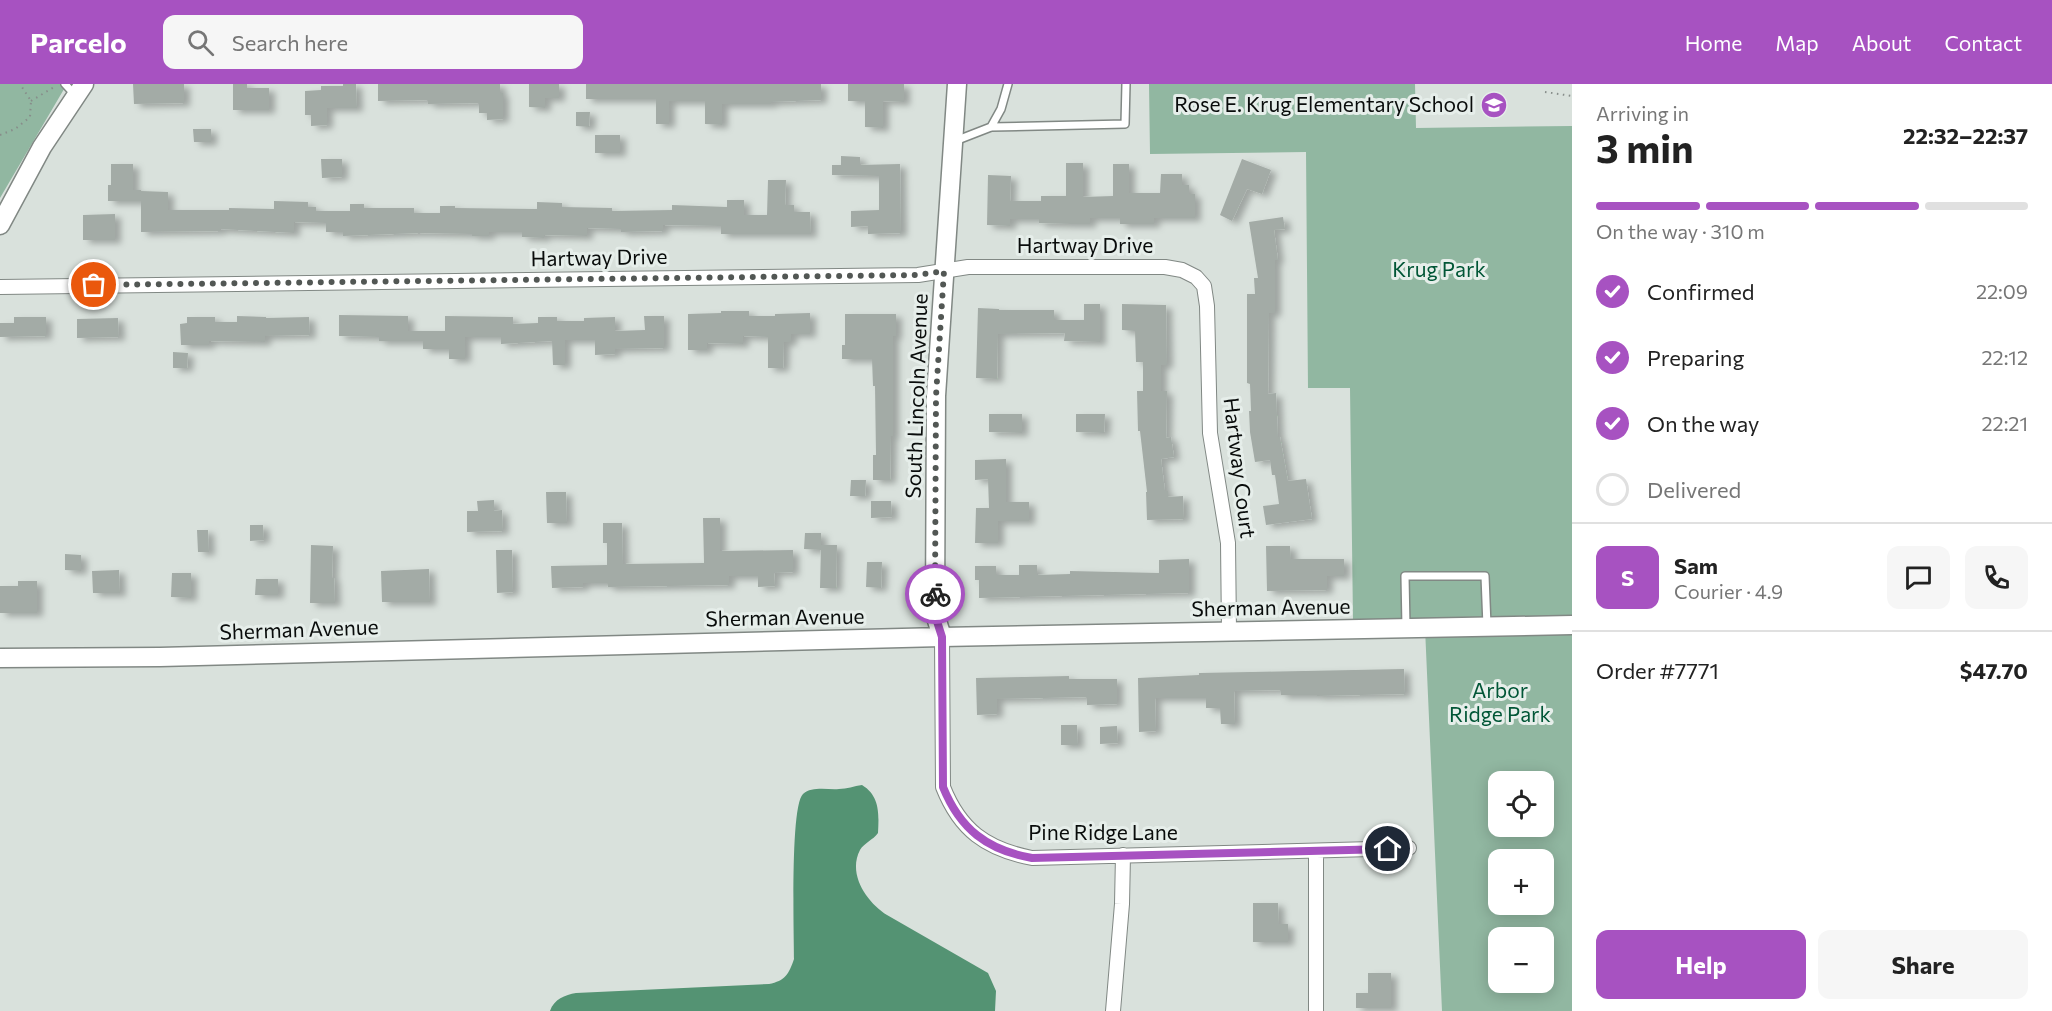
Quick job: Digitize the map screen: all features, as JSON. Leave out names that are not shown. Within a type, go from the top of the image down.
[{"type":"street","name":"South Lincoln Avenue","points":[[942,637],[935,615],[936,396],[957,84]]},
{"type":"street","points":[[0,225],[75,88]]},
{"type":"street","name":"Hartway Drive","points":[[0,287],[918,275],[968,267],[1165,267],[1182,270],[1196,277]]},
{"type":"street","name":"Hartway Court","points":[[1196,277],[1204,286],[1207,306],[1208,407],[1210,433],[1228,543],[1229,631]]},
{"type":"street","name":"Sherman Avenue","points":[[0,658],[160,657],[942,637],[1572,625]]},
{"type":"street","name":"Pine Ridge Lane","points":[[942,637],[943,787],[951,806],[966,827],[992,846],[1032,858],[1409,848]]},
{"type":"street","points":[[1316,851],[1316,1011]]},
{"type":"street","points":[[1113,1011],[1122,904],[1123,855]]},
{"type":"lane","points":[[991,127],[1001,109],[1008,84]]},
{"type":"lane","points":[[953,142],[991,127],[1125,124],[1126,84]]},
{"type":"lane","points":[[1406,628],[1405,576],[1485,576],[1487,626]]},
{"type":"path","points":[[0,135],[15,129],[30,117],[31,101],[20,84]]},
{"type":"path","points":[[31,101],[42,96],[57,84]]},
{"type":"path","points":[[1545,92],[1572,96]]},
{"type":"green space","points":[[0,84],[67,84],[0,198]]},
{"type":"green space","name":"Krug Park","points":[[1149,84],[1415,84],[1416,128],[1572,126],[1572,617],[1353,620],[1350,388],[1308,388],[1306,152],[1150,154]]},
{"type":"green space","name":"Arbor Ridge Park","points":[[1572,627],[1572,1011],[1442,1011],[1425,628]]},
{"type":"shaded area","points":[[862,785],[868,789],[875,800],[878,819],[878,833],[860,850],[857,859],[858,878],[867,896],[887,915],[988,973],[996,991],[995,1011],[550,1011],[560,998],[576,993],[769,984],[783,979],[794,959],[794,845],[799,804],[803,794],[811,790],[842,789]]},
{"type":"building","points":[[133,84],[184,84],[184,103],[134,104]]},
{"type":"building","points":[[233,84],[247,84],[247,88],[269,88],[269,110],[233,110]]},
{"type":"building","points":[[343,84],[356,84],[357,108],[327,108],[327,125],[311,126],[311,115],[305,115],[305,91],[321,90],[321,86],[343,86]]},
{"type":"building","points":[[378,84],[500,84],[500,93],[503,93],[503,119],[487,120],[487,113],[479,113],[479,103],[428,104],[428,100],[378,101]]},
{"type":"building","points":[[529,84],[559,84],[559,98],[545,98],[545,108],[529,107]]},
{"type":"building","points":[[586,84],[821,84],[821,100],[771,102],[771,104],[722,104],[722,125],[705,124],[705,101],[669,101],[669,124],[656,124],[656,99],[586,99]]},
{"type":"building","points":[[848,84],[904,84],[904,102],[883,101],[883,128],[865,127],[865,101],[848,101]]},
{"type":"building","points":[[576,112],[590,112],[589,127],[576,126]]},
{"type":"building","points":[[193,129],[211,129],[211,142],[194,142]]},
{"type":"building","points":[[595,135],[620,135],[620,153],[595,153]]},
{"type":"building","points":[[841,156],[860,157],[860,165],[900,164],[901,233],[868,234],[868,226],[851,227],[851,211],[879,210],[879,176],[832,175],[832,165],[841,165]]},
{"type":"building","points":[[321,159],[342,159],[342,177],[322,178]]},
{"type":"building","points":[[1242,159],[1271,170],[1262,194],[1247,189],[1232,221],[1220,215]]},
{"type":"building","points":[[1066,163],[1083,163],[1083,197],[1113,196],[1113,164],[1129,164],[1129,193],[1160,193],[1161,174],[1182,174],[1182,185],[1189,185],[1189,194],[1195,194],[1195,218],[1154,218],[1154,224],[1120,224],[1120,218],[1090,218],[1090,224],[1039,223],[1039,219],[1010,219],[1010,226],[987,225],[988,175],[1011,176],[1010,201],[1041,201],[1041,196],[1066,196]]},
{"type":"building","points":[[111,164],[133,164],[133,190],[168,192],[168,210],[274,209],[274,201],[308,202],[308,207],[316,207],[316,211],[350,211],[350,204],[364,204],[364,208],[414,208],[414,213],[440,213],[440,206],[537,209],[537,202],[562,203],[562,207],[612,208],[612,211],[672,210],[672,205],[727,207],[727,200],[744,200],[744,215],[767,215],[768,180],[786,180],[785,205],[794,205],[794,212],[810,212],[811,234],[721,234],[721,226],[663,225],[663,231],[621,232],[621,229],[587,228],[587,236],[544,235],[544,238],[522,237],[522,232],[489,232],[489,236],[419,233],[343,236],[343,232],[326,232],[326,223],[294,222],[294,233],[220,229],[220,231],[141,232],[141,201],[108,201]]},
{"type":"building","points":[[115,214],[115,240],[83,240],[83,215]]},
{"type":"building","points":[[1283,217],[1285,229],[1274,230],[1278,260],[1275,260],[1275,313],[1269,313],[1268,394],[1276,393],[1278,437],[1280,437],[1288,481],[1306,479],[1312,519],[1266,525],[1263,506],[1279,504],[1275,475],[1272,475],[1270,460],[1255,462],[1250,432],[1250,384],[1247,383],[1247,294],[1255,294],[1254,278],[1258,278],[1249,222]]},
{"type":"building","points":[[1084,304],[1100,304],[1100,342],[1064,341],[1065,333],[998,334],[997,379],[976,378],[978,308],[1054,310],[1054,320],[1084,320]]},
{"type":"building","points":[[1122,304],[1166,305],[1167,365],[1161,365],[1161,391],[1167,391],[1166,438],[1171,437],[1174,457],[1161,459],[1165,491],[1168,491],[1168,497],[1183,496],[1184,519],[1147,520],[1147,492],[1140,431],[1138,431],[1137,391],[1143,391],[1143,362],[1136,362],[1135,331],[1122,330]]},
{"type":"building","points":[[721,311],[749,311],[749,316],[810,313],[810,334],[791,334],[791,342],[784,342],[783,368],[768,368],[768,337],[743,336],[743,344],[707,343],[707,350],[688,350],[688,314],[721,313]]},
{"type":"building","points":[[845,314],[896,314],[896,336],[893,336],[893,436],[891,436],[890,480],[873,480],[873,455],[876,455],[875,386],[873,386],[872,359],[842,359],[842,345],[845,345]]},
{"type":"building","points":[[339,315],[408,316],[408,331],[445,331],[445,316],[513,317],[513,324],[538,323],[538,317],[557,317],[557,321],[584,321],[584,318],[615,317],[615,331],[645,330],[644,316],[664,316],[664,348],[615,349],[615,354],[595,355],[595,340],[565,340],[565,365],[553,365],[552,341],[501,344],[501,337],[465,337],[465,359],[449,359],[449,349],[423,349],[423,341],[379,341],[379,337],[339,336]]},
{"type":"building","points":[[237,316],[309,317],[310,335],[265,336],[265,342],[209,341],[209,345],[181,345],[180,324],[187,323],[187,317],[215,317],[215,322],[237,322]]},
{"type":"building","points":[[14,317],[46,317],[46,336],[0,337],[0,323],[14,323]]},
{"type":"building","points":[[118,318],[119,337],[77,338],[77,319]]},
{"type":"building","points":[[173,352],[188,353],[187,368],[173,368]]},
{"type":"building","points":[[989,414],[1022,414],[1022,433],[989,432]]},
{"type":"building","points":[[1076,414],[1105,414],[1104,433],[1076,432]]},
{"type":"building","points":[[1006,459],[1006,502],[1029,502],[1029,521],[998,521],[998,543],[975,543],[976,508],[989,508],[988,479],[975,480],[975,460]]},
{"type":"building","points":[[851,480],[866,480],[865,496],[850,496]]},
{"type":"building","points":[[546,492],[566,492],[567,523],[547,523]]},
{"type":"building","points":[[494,500],[494,511],[502,510],[503,531],[467,532],[467,511],[478,511],[477,501]]},
{"type":"building","points":[[871,501],[891,501],[892,517],[871,518]]},
{"type":"building","points":[[703,518],[720,518],[720,551],[793,550],[793,572],[774,573],[775,586],[758,587],[758,576],[729,576],[729,585],[608,587],[607,583],[583,583],[583,587],[552,588],[551,566],[607,565],[607,543],[603,543],[603,523],[622,523],[623,564],[704,563]]},
{"type":"building","points":[[250,525],[263,525],[264,540],[250,541]]},
{"type":"building","points":[[197,530],[208,530],[209,552],[198,552]]},
{"type":"building","points":[[805,533],[821,533],[821,550],[804,549]]},
{"type":"building","points":[[311,545],[333,546],[332,578],[334,578],[335,603],[310,603]]},
{"type":"building","points":[[821,545],[837,545],[836,588],[820,588]]},
{"type":"building","points":[[1266,546],[1290,546],[1291,559],[1344,559],[1344,576],[1327,576],[1327,590],[1267,591]]},
{"type":"building","points":[[496,550],[512,550],[513,592],[497,593]]},
{"type":"building","points":[[65,554],[81,555],[81,571],[65,570]]},
{"type":"building","points":[[1189,559],[1189,593],[979,598],[979,580],[975,580],[975,566],[996,566],[996,575],[1019,575],[1019,565],[1037,565],[1037,575],[1070,574],[1070,571],[1159,573],[1159,560]]},
{"type":"building","points":[[867,562],[882,562],[881,588],[866,587]]},
{"type":"building","points":[[429,569],[430,602],[382,602],[381,571]]},
{"type":"building","points":[[119,570],[120,593],[93,593],[92,571]]},
{"type":"building","points":[[172,573],[191,573],[191,598],[171,597]]},
{"type":"building","points":[[256,579],[278,579],[278,595],[255,595]]},
{"type":"building","points":[[18,581],[37,581],[37,613],[0,613],[0,586],[18,586]]},
{"type":"building","points":[[1404,669],[1405,694],[1317,696],[1281,695],[1281,690],[1234,691],[1235,724],[1221,724],[1220,708],[1206,708],[1206,698],[1155,698],[1156,731],[1139,732],[1138,678],[1199,675],[1199,673]]},
{"type":"building","points":[[1069,676],[1069,679],[1117,679],[1117,704],[1087,705],[1087,697],[997,699],[997,714],[977,715],[976,678]]},
{"type":"building","points":[[1061,725],[1077,725],[1078,745],[1061,745]]},
{"type":"building","points":[[1117,726],[1118,743],[1100,744],[1100,727]]},
{"type":"building","points":[[1253,903],[1278,903],[1279,924],[1288,924],[1288,942],[1253,942]]},
{"type":"building","points":[[1368,973],[1391,973],[1391,1008],[1356,1008],[1356,993],[1368,993]]},
{"type":"way so far","points":[[94,285],[918,275],[944,271],[936,396],[935,594]]},
{"type":"place","name":"Rose E. Krug Elementary School","points":[[1494,105]]},
{"type":"route","points":[[935,594],[935,615],[942,637],[943,787],[958,817],[966,827],[985,842],[1012,854],[1032,858],[1388,849]]}]
